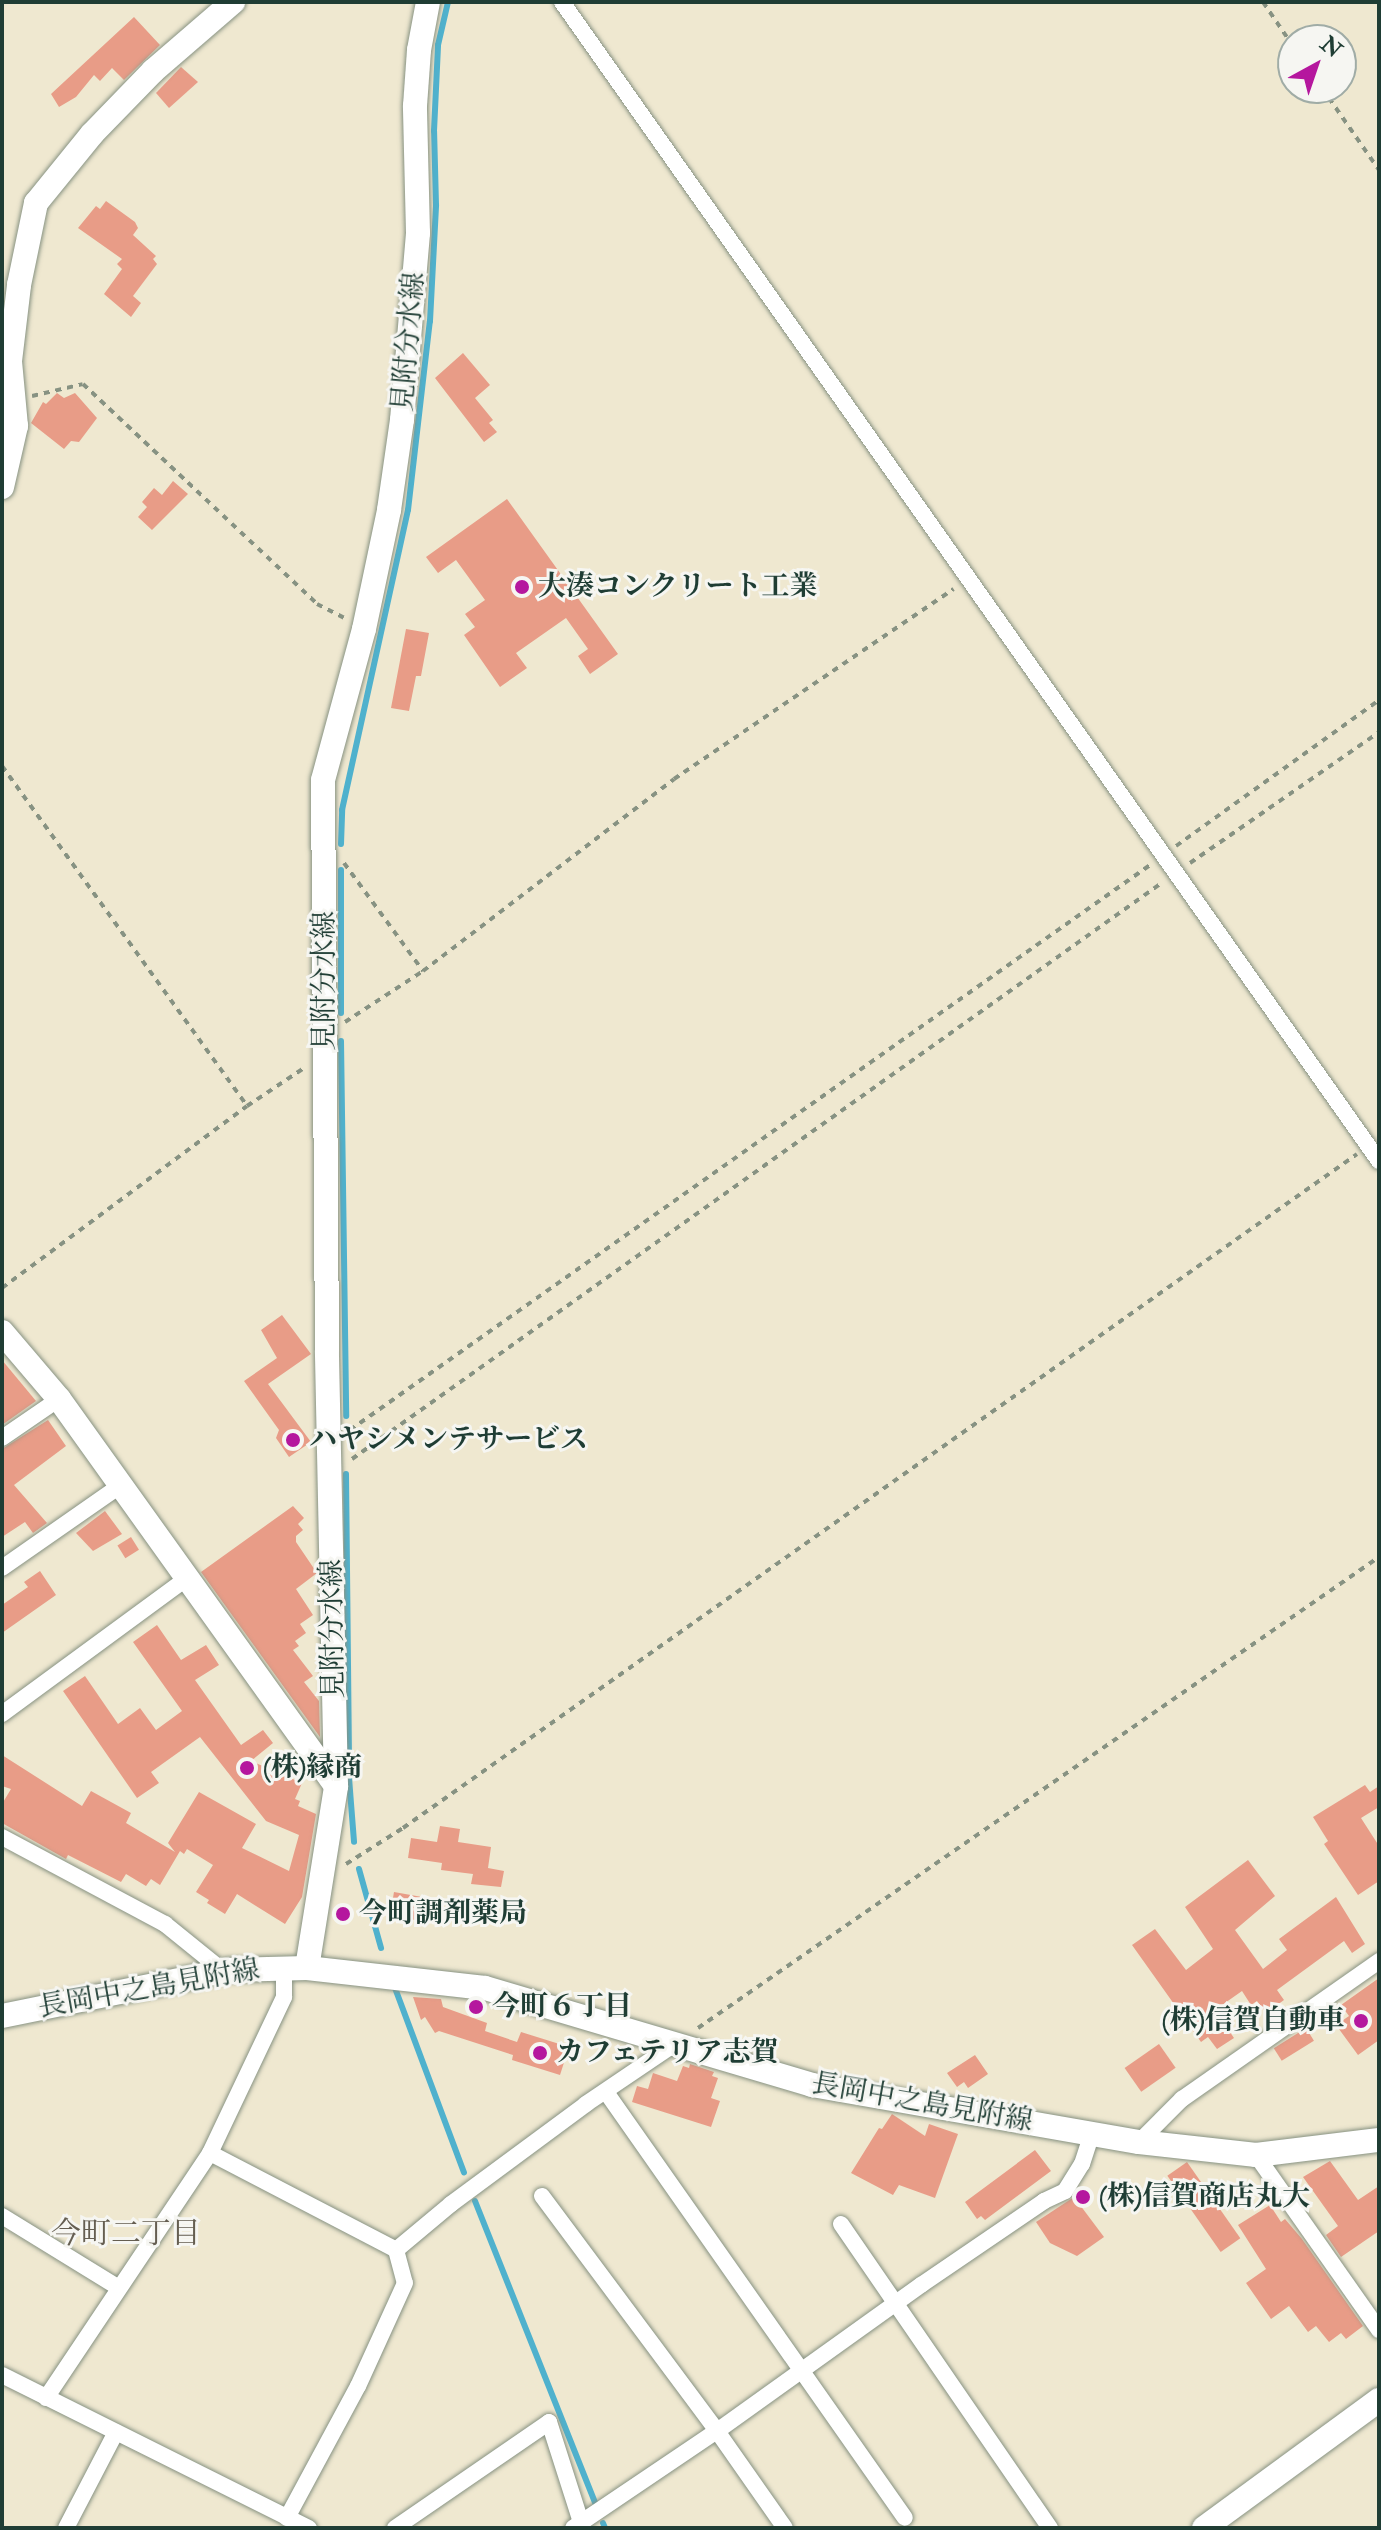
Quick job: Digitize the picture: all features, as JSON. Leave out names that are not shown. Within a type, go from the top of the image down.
[{"type":"main road","points":[[2,487],[16,426],[10,361],[19,285],[36,203],[92,134],[143,81],[233,2]]},
{"type":"main road","name":"見附分水線","points":[[295,1967],[321,1874],[336,1786],[329,1444],[323,780],[364,629],[389,510],[413,320],[418,233],[415,106],[419,50],[428,2]]},
{"type":"main road","points":[[2,1332],[59,1399],[118,1487],[336,1786]]},
{"type":"main road","name":"長岡中之島見附線","points":[[2,2016],[223,1971],[295,1967],[485,1988],[812,2085],[1139,2142],[1256,2155],[1379,2140]]},
{"type":"main road","points":[[1204,2528],[1379,2400]]},
{"type":"street","points":[[562,2],[1379,1161]]},
{"type":"street","points":[[2,1438],[59,1399]]},
{"type":"street","points":[[2,1568],[118,1487]]},
{"type":"street","points":[[2,1714],[187,1578]]},
{"type":"street","points":[[2,1837],[165,1924],[223,1971]]},
{"type":"street","points":[[1139,2142],[1182,2099],[1379,1961]]},
{"type":"street","points":[[46,2398],[210,2153],[284,1997],[295,1967]]},
{"type":"street","points":[[396,2250],[451,2204],[676,2043]]},
{"type":"street","points":[[606,2092],[905,2518]]},
{"type":"street","points":[[395,2528],[549,2422],[577,2525],[717,2431],[1032,2209],[1065,2191],[1082,2164],[1092,2133]]},
{"type":"street","points":[[210,2153],[396,2250],[405,2283],[358,2386],[287,2518]]},
{"type":"street","points":[[1256,2155],[1379,2330]]},
{"type":"street","points":[[542,2196],[717,2431],[785,2528]]},
{"type":"street","points":[[2,2216],[119,2288]]},
{"type":"street","points":[[841,2224],[1050,2528]]},
{"type":"street","points":[[2,2375],[309,2528]]},
{"type":"street","points":[[66,2528],[116,2432]]},
{"type":"path","points":[[1263,2],[1278,24]]},
{"type":"path","points":[[1333,104],[1379,170]]},
{"type":"path","points":[[14,402],[83,384],[317,604],[364,629]]},
{"type":"path","points":[[326,1031],[335,1029],[423,971],[674,779],[969,579]]},
{"type":"path","points":[[329,1444],[1379,700]]},
{"type":"path","points":[[330,1474],[1379,732]]},
{"type":"path","points":[[2,766],[247,1106]]},
{"type":"path","points":[[324,859],[334,855],[351,870],[423,971]]},
{"type":"path","points":[[2,1288],[247,1106],[308,1065],[326,1063]]},
{"type":"path","points":[[321,1874],[341,1866],[403,1828],[1369,1146]]},
{"type":"path","points":[[676,2043],[1379,1557]]},
{"type":"building","points":[[134,17],[160,45],[124,80],[112,68],[100,81],[94,75],[76,97],[59,107],[51,94]]},
{"type":"building","points":[[181,67],[198,82],[169,108],[156,93]]},
{"type":"building","points":[[106,201],[135,222],[138,228],[133,235],[156,256],[153,259],[157,264],[133,296],[141,303],[131,317],[104,294],[122,269],[117,264],[122,259],[78,228],[96,206],[100,209]]},
{"type":"building","points":[[463,353],[490,385],[475,398],[493,420],[489,423],[497,432],[484,442],[435,378]]},
{"type":"building","points":[[57,393],[64,398],[75,393],[97,418],[79,442],[71,441],[64,449],[31,423],[43,402],[46,404]]},
{"type":"building","points":[[173,481],[188,494],[152,530],[138,517],[147,507],[142,502],[154,488],[162,495]]},
{"type":"building","name":"大湊コンクリート工業","points":[[507,499],[618,654],[590,674],[578,656],[588,649],[566,618],[516,653],[527,668],[500,687],[464,635],[475,627],[465,614],[485,600],[456,560],[438,573],[426,557]]},
{"type":"building","points":[[406,629],[429,633],[421,676],[416,676],[409,711],[391,708]]},
{"type":"building","points":[[282,1315],[311,1354],[268,1384],[311,1442],[289,1457],[276,1438],[279,1430],[244,1381],[277,1358],[261,1330]]},
{"type":"building","points":[[2,1360],[36,1401],[2,1425]]},
{"type":"building","points":[[48,1420],[66,1446],[14,1485],[47,1523],[33,1533],[25,1522],[2,1537],[2,1449]]},
{"type":"building","points":[[293,1506],[304,1518],[298,1524],[303,1530],[296,1536],[296,1542],[317,1573],[296,1589],[313,1615],[300,1624],[306,1633],[295,1641],[299,1646],[293,1650],[313,1676],[304,1682],[319,1701],[320,1737],[201,1572]]},
{"type":"building","points":[[105,1511],[122,1534],[93,1551],[76,1533]]},
{"type":"building","points":[[131,1537],[139,1550],[125,1558],[117,1545]]},
{"type":"building","points":[[40,1571],[56,1595],[2,1633],[2,1605],[28,1587],[24,1582]]},
{"type":"building","points":[[157,1625],[181,1660],[206,1645],[219,1665],[195,1680],[241,1745],[263,1730],[273,1743],[251,1761],[302,1783],[295,1799],[300,1801],[298,1806],[316,1814],[302,1897],[285,1924],[237,1894],[225,1914],[207,1903],[209,1900],[196,1892],[213,1865],[187,1849],[184,1854],[180,1851],[160,1885],[151,1879],[146,1886],[126,1874],[121,1882],[68,1855],[66,1859],[2,1823],[2,1804],[11,1789],[2,1786],[2,1755],[82,1806],[91,1791],[131,1813],[126,1823],[175,1852],[168,1843],[199,1792],[256,1824],[242,1848],[289,1871],[299,1835],[266,1821],[200,1737],[151,1772],[159,1783],[137,1798],[63,1691],[85,1676],[118,1724],[140,1708],[156,1730],[182,1711],[133,1642]]},
{"type":"building","points":[[1365,1785],[1370,1792],[1379,1786],[1379,1807],[1361,1818],[1379,1846],[1379,1881],[1358,1895],[1324,1844],[1328,1841],[1313,1817]]},
{"type":"building","points":[[440,1826],[460,1829],[458,1842],[491,1847],[488,1868],[504,1871],[501,1887],[471,1884],[473,1874],[441,1870],[442,1863],[408,1858],[411,1838],[437,1842]]},
{"type":"building","points":[[1248,1860],[1275,1896],[1235,1930],[1263,1969],[1287,1950],[1279,1939],[1336,1897],[1365,1944],[1352,1953],[1344,1941],[1277,1990],[1284,2000],[1266,2013],[1257,2001],[1251,2005],[1242,1991],[1215,2010],[1234,2038],[1217,2049],[1208,2037],[1201,2042],[1132,1945],[1155,1929],[1186,1970],[1213,1949],[1185,1907]]},
{"type":"building","points":[[394,1892],[421,1897],[416,1920],[390,1916]]},
{"type":"building","name":"(株)信賀自動車","points":[[1379,1978],[1379,2040],[1358,2055],[1336,2025],[1349,2016],[1341,2005]]},
{"type":"building","points":[[413,1997],[441,1999],[443,2007],[487,2023],[485,2031],[517,2042],[521,2032],[569,2047],[560,2075],[512,2060],[513,2055],[439,2031],[435,2033],[425,2017],[421,2020]]},
{"type":"building","points":[[1306,2028],[1314,2041],[1282,2061],[1274,2048]]},
{"type":"building","points":[[1159,2044],[1176,2068],[1141,2092],[1125,2068]]},
{"type":"building","points":[[975,2055],[988,2074],[968,2088],[964,2082],[957,2087],[947,2073]]},
{"type":"building","points":[[690,2064],[714,2072],[712,2076],[718,2078],[711,2098],[720,2101],[711,2127],[632,2102],[637,2086],[648,2089],[653,2073],[677,2081],[683,2066],[689,2068]]},
{"type":"building","points":[[892,2114],[925,2136],[929,2124],[958,2134],[935,2198],[899,2185],[893,2195],[851,2173],[879,2128],[882,2129]]},
{"type":"building","points":[[1035,2150],[1051,2171],[985,2220],[981,2216],[977,2219],[965,2202]]},
{"type":"building","points":[[1330,2161],[1358,2200],[1379,2186],[1379,2231],[1341,2257],[1326,2235],[1338,2226],[1303,2177]]},
{"type":"building","points":[[1187,2162],[1240,2238],[1221,2252],[1167,2176]]},
{"type":"building","name":"(株)信賀商店丸大","points":[[1074,2197],[1104,2237],[1077,2256],[1050,2243],[1036,2222]]},
{"type":"building","points":[[1270,2205],[1281,2222],[1285,2219],[1302,2239],[1363,2326],[1346,2339],[1341,2333],[1329,2342],[1316,2326],[1308,2332],[1289,2306],[1271,2319],[1246,2283],[1266,2269],[1238,2225]]},
{"type":"waterway","points":[[341,844],[342,810],[408,510],[430,321],[436,205],[434,131],[438,45],[448,2]]},
{"type":"waterway","points":[[341,870],[341,1013]]},
{"type":"waterway","points":[[341,1041],[346,1416]]},
{"type":"waterway","points":[[346,1474],[349,1778],[354,1842]]},
{"type":"waterway","points":[[359,1869],[381,1948]]},
{"type":"waterway","points":[[395,1988],[464,2173]]},
{"type":"waterway","points":[[475,2201],[595,2503]]},
{"type":"waterway","points":[[603,2523],[605,2528]]},
{"type":"place","name":"大湊コンクリート工業","points":[[522,587]]},
{"type":"place","name":"ハヤシメンテサービス","points":[[293,1440]]},
{"type":"place","name":"(株)縁商","points":[[247,1768]]},
{"type":"place","name":"今町調剤薬局","points":[[343,1914]]},
{"type":"place","name":"今町６丁目","points":[[476,2007]]},
{"type":"place","name":"(株)信賀自動車","points":[[1361,2021]]},
{"type":"place","name":"カフェテリア志賀","points":[[540,2053]]},
{"type":"place","name":"(株)信賀商店丸大","points":[[1083,2197]]},
{"type":"district","name":"今町二丁目","points":[[126,2234]]}]
